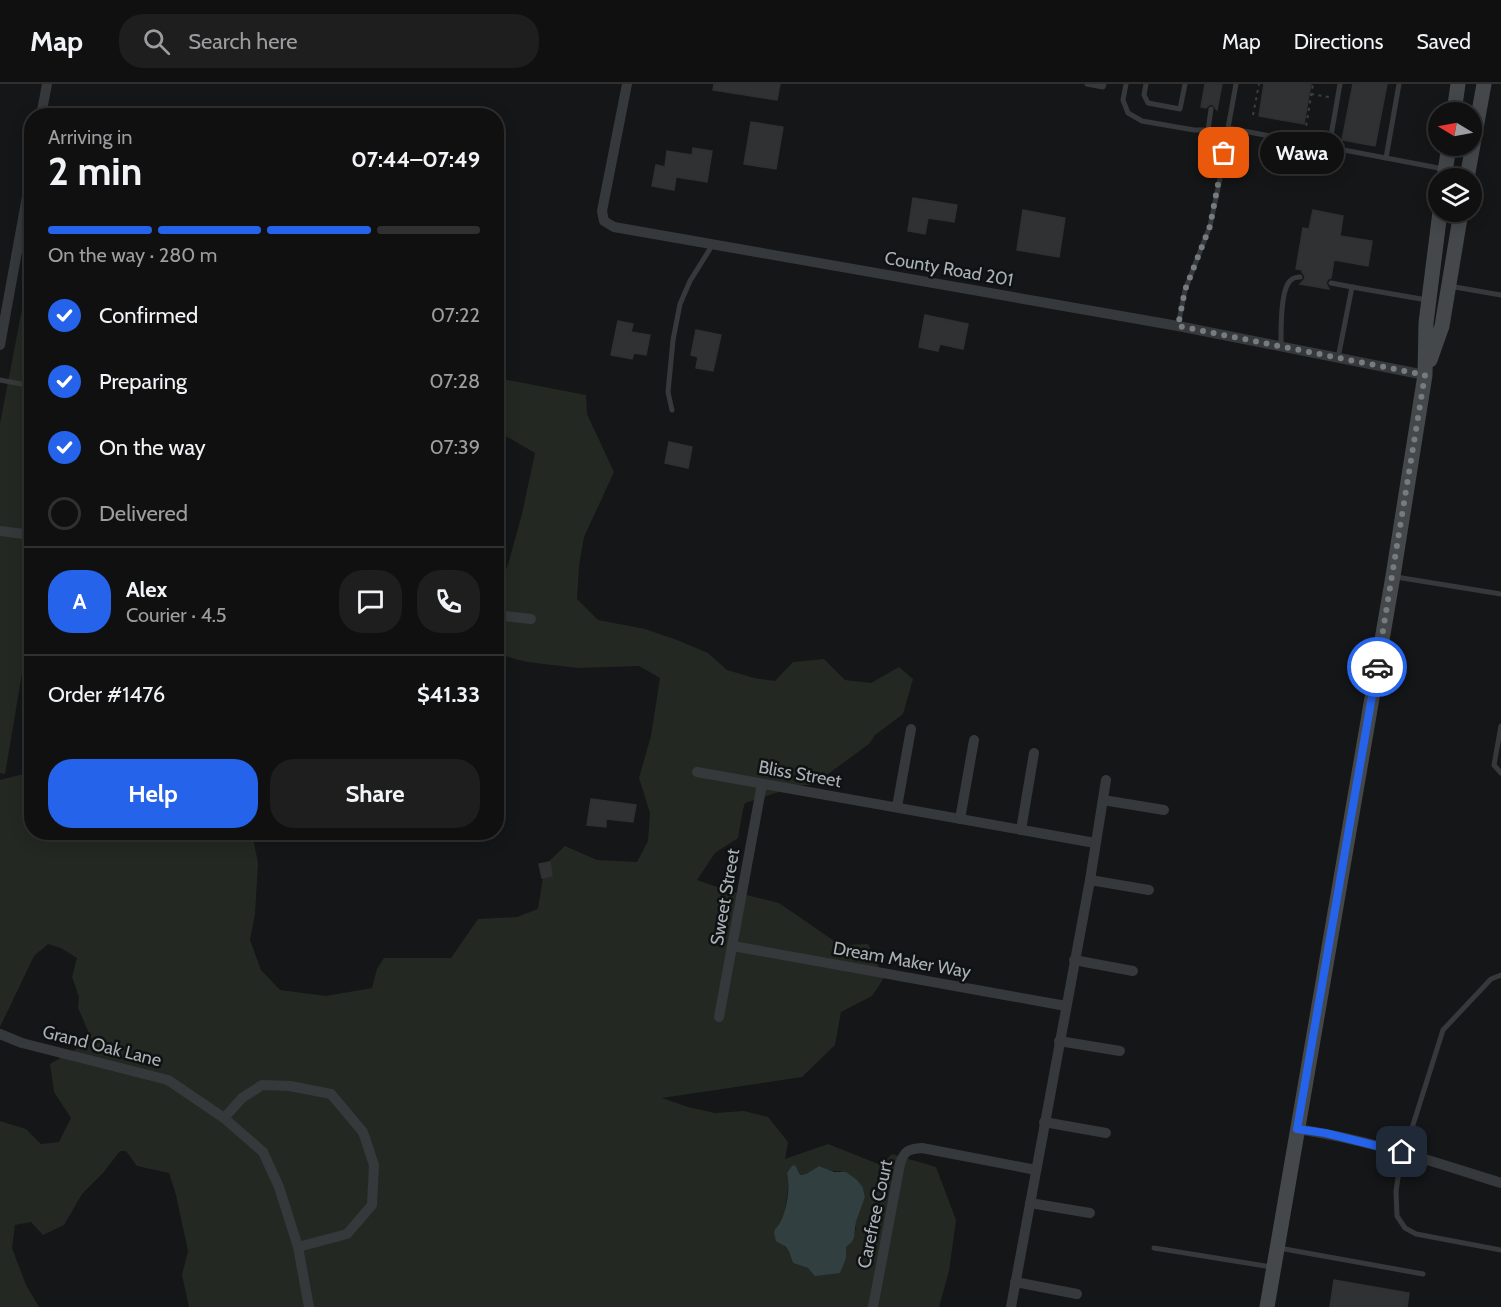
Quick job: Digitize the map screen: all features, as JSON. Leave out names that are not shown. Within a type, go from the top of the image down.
[{"type":"street","points":[[42,108],[47,84]]},
{"type":"street","name":"County Road 201","points":[[627,84],[602,212],[604,221],[614,227],[1178,326],[1425,375]]},
{"type":"street","points":[[1455,102],[1458,84]]},
{"type":"street","points":[[1469,168],[1484,84]]},
{"type":"street","points":[[0,345],[24,211]]},
{"type":"street","points":[[1267,1307],[1393,576],[1425,375],[1426,323],[1439,222]]},
{"type":"street","points":[[1425,375],[1442,326],[1459,222]]},
{"type":"street","points":[[0,531],[24,534]]},
{"type":"street","points":[[504,616],[531,619]]},
{"type":"street","points":[[897,807],[911,729]]},
{"type":"street","points":[[960,819],[974,741]]},
{"type":"street","points":[[1021,830],[1034,753]]},
{"type":"street","name":"Bliss Street","points":[[698,772],[1095,843]]},
{"type":"street","points":[[1011,1307],[1090,880],[1106,780]]},
{"type":"street","name":"Sweet Street","points":[[719,1017],[762,784]]},
{"type":"street","points":[[1103,800],[1164,810]]},
{"type":"street","points":[[1090,880],[1149,890]]},
{"type":"street","name":"Dream Maker Way","points":[[733,946],[1066,1006]]},
{"type":"street","points":[[1074,960],[1133,971]]},
{"type":"street","name":"Grand Oak Lane","points":[[0,1034],[22,1043],[168,1080],[224,1118],[262,1152],[279,1187],[298,1247],[309,1307]]},
{"type":"street","points":[[1059,1041],[1120,1051]]},
{"type":"street","points":[[224,1118],[242,1098],[262,1085],[290,1086],[330,1094],[363,1132],[374,1165],[372,1205],[347,1234],[298,1247]]},
{"type":"street","points":[[1044,1122],[1106,1133]]},
{"type":"street","points":[[1297,1129],[1325,1133],[1402,1152],[1501,1183]]},
{"type":"street","name":"Carefree Court","points":[[873,1307],[900,1164],[902,1156],[908,1150],[922,1148],[1036,1170]]},
{"type":"street","points":[[1030,1203],[1090,1213]]},
{"type":"street","points":[[1015,1282],[1077,1294]]},
{"type":"lane","points":[[1087,84],[1103,87],[1104,84]]},
{"type":"lane","points":[[1126,84],[1123,100],[1128,113],[1142,121],[1194,130],[1208,130],[1211,109]]},
{"type":"lane","points":[[1146,84],[1144,95],[1148,103],[1180,109],[1185,84]]},
{"type":"lane","points":[[1178,326],[1185,290],[1210,226],[1236,84]]},
{"type":"lane","points":[[1329,147],[1340,84]]},
{"type":"lane","points":[[1386,158],[1399,84]]},
{"type":"lane","points":[[1228,128],[1386,158],[1428,169]]},
{"type":"lane","points":[[19,238],[24,239]]},
{"type":"lane","points":[[672,410],[668,392],[673,340],[680,304],[690,281],[713,244]]},
{"type":"lane","points":[[1281,346],[1282,308],[1288,283],[1300,277]]},
{"type":"lane","points":[[1331,283],[1429,301]]},
{"type":"lane","points":[[1448,286],[1501,295]]},
{"type":"lane","points":[[1338,358],[1352,287]]},
{"type":"lane","points":[[0,380],[24,384]]},
{"type":"lane","points":[[1393,576],[1501,594]]},
{"type":"lane","points":[[1501,726],[1494,765],[1501,773]]},
{"type":"lane","points":[[1501,975],[1491,979],[1443,1030],[1413,1128],[1402,1152],[1396,1191],[1397,1216],[1405,1228],[1424,1237],[1501,1250]]},
{"type":"lane","points":[[1154,1248],[1274,1268]]},
{"type":"lane","points":[[1277,1248],[1423,1274]]},
{"type":"path","points":[[1253,115],[1259,84]]},
{"type":"path","points":[[1305,133],[1313,84]]},
{"type":"path","points":[[1311,92],[1337,99]]},
{"type":"path","points":[[1257,94],[1262,94]]},
{"type":"shaded area","points":[[24,299],[24,662],[5,774],[0,773],[0,424]]},
{"type":"shaded area","points":[[504,379],[586,395],[587,414],[614,472],[584,537],[579,566],[577,599],[598,620],[645,629],[677,640],[708,653],[727,670],[754,678],[775,681],[793,662],[824,659],[845,680],[871,683],[899,667],[913,679],[903,714],[875,735],[869,744],[813,785],[786,785],[779,792],[745,803],[738,838],[715,853],[697,880],[779,903],[840,945],[868,944],[884,978],[872,996],[841,1012],[835,1045],[802,1077],[662,1098],[715,1113],[744,1111],[768,1117],[788,1142],[785,1159],[828,1144],[881,1165],[892,1154],[936,1167],[956,1220],[949,1271],[939,1307],[189,1307],[182,1275],[188,1251],[169,1173],[137,1166],[126,1151],[120,1151],[103,1173],[82,1194],[64,1225],[43,1235],[31,1222],[15,1225],[12,1248],[26,1285],[39,1307],[0,1307],[0,1121],[26,1129],[41,1144],[59,1142],[71,1118],[54,1092],[50,1064],[92,1040],[78,1008],[79,997],[72,977],[77,958],[61,948],[48,944],[34,956],[0,1027],[0,780],[24,774],[24,840],[253,840],[258,863],[255,914],[250,940],[261,970],[280,990],[326,996],[372,988],[377,969],[384,958],[451,958],[478,919],[517,917],[538,909],[545,865],[565,846],[597,860],[637,862],[648,841],[650,813],[639,778],[651,736],[660,678],[639,666],[578,668],[527,662],[504,656],[504,570],[507,568],[522,514],[535,453],[504,435]],"holes":[[[819,1166],[831,1171],[840,1171],[863,1188],[865,1197],[852,1242],[846,1247],[846,1258],[808,1268],[793,1263],[788,1251],[777,1240],[774,1233],[785,1212],[789,1179],[806,1174]]]},
{"type":"shaded area","points":[[795,1165],[800,1175],[819,1166],[834,1172],[846,1172],[863,1188],[865,1197],[856,1222],[854,1237],[846,1247],[846,1258],[840,1273],[815,1276],[808,1268],[793,1263],[786,1247],[776,1241],[775,1229],[782,1219],[787,1203],[787,1173]]},
{"type":"building","points":[[714,84],[780,84],[777,100],[713,90]]},
{"type":"building","points":[[1205,84],[1222,84],[1217,110],[1212,104],[1206,108],[1201,107]]},
{"type":"building","points":[[1264,84],[1311,84],[1304,124],[1259,116]]},
{"type":"building","points":[[1353,84],[1387,84],[1375,146],[1342,140]]},
{"type":"building","points":[[751,122],[783,127],[776,169],[744,164]]},
{"type":"building","points":[[693,148],[712,151],[707,182],[676,177],[674,190],[652,186],[656,165],[665,167],[667,151],[692,155]]},
{"type":"building","points":[[913,198],[957,205],[954,222],[928,218],[925,234],[908,231]]},
{"type":"building","points":[[1023,210],[1065,218],[1059,257],[1017,250]]},
{"type":"building","points":[[1313,210],[1343,216],[1340,236],[1372,241],[1368,266],[1334,260],[1331,278],[1326,283],[1329,289],[1300,284],[1305,276],[1302,270],[1296,269],[1303,228],[1309,229]]},
{"type":"building","points":[[925,315],[968,324],[963,349],[940,344],[938,351],[919,347]]},
{"type":"building","points":[[618,321],[633,324],[631,332],[650,335],[646,355],[634,353],[632,359],[611,355]]},
{"type":"building","points":[[696,330],[721,335],[713,371],[696,368],[698,357],[691,355]]},
{"type":"building","points":[[669,442],[692,447],[688,468],[665,463]]},
{"type":"building","points":[[591,799],[636,805],[633,822],[606,819],[606,827],[587,825]]},
{"type":"building","points":[[550,862],[552,876],[542,878],[539,864]]},
{"type":"building","points":[[1334,1280],[1409,1293],[1407,1307],[1330,1307]]},
{"type":"way so far","points":[[1224,153],[1210,226],[1185,290],[1178,326],[1425,375],[1377,667]]},
{"type":"place","name":"Wawa","points":[[1224,153]]},
{"type":"route","points":[[1377,667],[1297,1129],[1325,1133],[1402,1152]]}]
